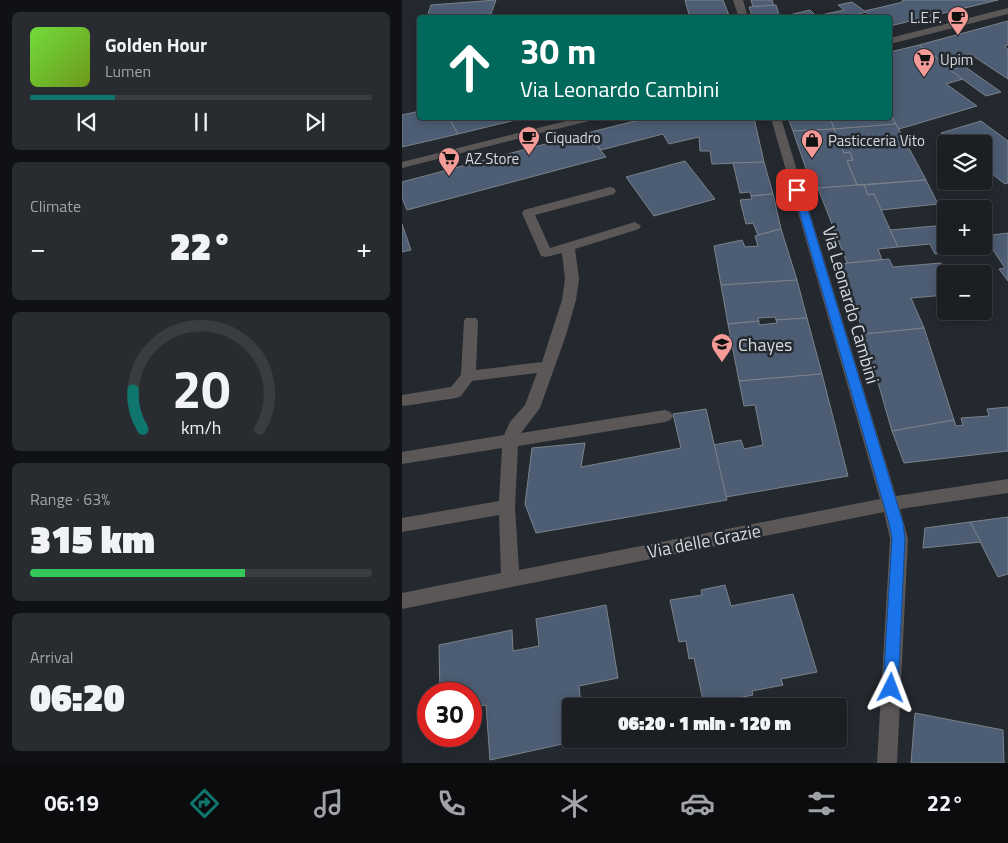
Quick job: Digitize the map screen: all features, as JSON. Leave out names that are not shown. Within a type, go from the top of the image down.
[{"type":"street","points":[[738,0],[743,15]]},
{"type":"street","points":[[892,40],[1008,11]]},
{"type":"street","points":[[402,165],[581,120]]},
{"type":"street","name":"Via Leonardo Cambini","points":[[777,120],[899,538],[887,763]]},
{"type":"street","points":[[610,191],[528,213],[546,253],[635,226]]},
{"type":"street","points":[[510,580],[507,507],[510,441],[516,426],[532,408],[559,335],[569,300],[572,279],[568,247]]},
{"type":"street","points":[[404,400],[456,392],[468,376],[471,321]]},
{"type":"street","points":[[468,376],[546,367]]},
{"type":"street","points":[[402,458],[665,416]]},
{"type":"street","name":"Via delle Grazie","points":[[402,601],[889,504],[1008,486]]},
{"type":"street","points":[[402,525],[507,507]]},
{"type":"building","points":[[496,0],[491,14],[428,15],[431,5]]},
{"type":"building","points":[[685,0],[723,0],[729,15],[689,15]]},
{"type":"building","points":[[751,0],[772,0],[774,6],[753,7]]},
{"type":"building","points":[[902,0],[998,0],[892,26],[892,15],[870,15],[865,11],[903,2]]},
{"type":"building","points":[[852,2],[866,12],[859,15],[821,15],[844,10],[838,5]]},
{"type":"building","points":[[776,5],[779,15],[752,15],[749,7]]},
{"type":"building","points":[[810,10],[815,15],[789,15]]},
{"type":"building","points":[[1008,21],[1008,45],[1004,46],[1008,49],[1008,79],[970,54],[942,61],[919,45]]},
{"type":"building","points":[[919,45],[963,79],[946,84],[977,106],[899,129],[892,117],[892,52]]},
{"type":"building","points":[[964,66],[1001,92],[986,96],[950,70]]},
{"type":"building","points":[[417,112],[417,120],[450,120],[458,134],[402,147],[402,115]]},
{"type":"building","points":[[892,117],[896,124],[834,129],[831,120],[892,120]]},
{"type":"building","points":[[450,120],[516,120],[458,134]]},
{"type":"building","points":[[639,120],[754,120],[764,162],[712,164],[710,151],[700,151],[699,137],[669,144],[663,134],[601,150],[587,133]]},
{"type":"building","points":[[789,120],[831,120],[834,129],[793,131]]},
{"type":"building","points":[[981,121],[1008,141],[1008,183],[1005,184],[992,174],[992,135],[943,135],[941,133]]},
{"type":"building","points":[[896,124],[926,180],[857,185],[847,161],[853,160],[850,152],[844,153],[834,129]]},
{"type":"building","points":[[834,129],[844,153],[850,152],[853,160],[847,161],[857,185],[813,189],[793,131]]},
{"type":"building","points":[[587,133],[606,157],[407,210],[402,198],[402,182]]},
{"type":"building","points":[[685,161],[715,199],[654,216],[626,177]]},
{"type":"building","points":[[764,162],[773,194],[751,196],[750,192],[740,193],[733,163]]},
{"type":"building","points":[[926,180],[937,204],[881,210],[874,194],[868,195],[864,185]]},
{"type":"building","points":[[864,185],[868,195],[874,194],[898,247],[878,249],[882,260],[847,263],[818,188]]},
{"type":"building","points":[[773,194],[781,229],[758,235],[753,223],[746,224],[740,200],[752,199],[751,196]]},
{"type":"building","points":[[402,224],[411,250],[402,252]]},
{"type":"building","points":[[937,226],[937,254],[935,254],[930,244],[898,247],[890,230]]},
{"type":"building","points":[[781,229],[797,280],[721,285],[714,246],[742,240],[745,247],[758,246],[755,236]]},
{"type":"building","points":[[1008,233],[1008,281],[999,269],[1005,268],[992,248],[992,235]]},
{"type":"building","points":[[889,259],[893,267],[941,263],[942,265],[937,265],[937,296],[911,298],[924,328],[864,334],[839,264]]},
{"type":"building","points":[[797,280],[807,318],[776,320],[775,317],[758,318],[759,321],[728,324],[721,285]]},
{"type":"building","points":[[807,318],[822,374],[739,381],[728,324],[759,321],[759,325],[777,323],[776,320]]},
{"type":"building","points":[[924,328],[954,420],[892,431],[864,334]]},
{"type":"building","points":[[822,374],[848,476],[726,497],[713,445],[741,440],[744,449],[763,445],[755,405],[744,406],[739,381]]},
{"type":"building","points":[[1008,407],[1008,451],[904,463],[892,431],[954,420],[956,426],[963,425],[961,418],[989,416],[987,409]]},
{"type":"building","points":[[706,409],[727,500],[536,533],[525,504],[532,448],[585,443],[581,467],[681,448],[673,414]]},
{"type":"building","points":[[1008,517],[1008,574],[998,577],[970,522]]},
{"type":"building","points":[[970,522],[981,542],[923,548],[925,528]]},
{"type":"building","points":[[725,585],[731,606],[793,594],[817,672],[781,679],[783,685],[752,691],[753,695],[738,698],[703,698],[694,658],[689,659],[686,641],[679,642],[670,600],[702,595],[701,590]]},
{"type":"building","points":[[606,605],[618,678],[579,686],[580,698],[562,698],[562,744],[490,760],[486,705],[482,706],[482,682],[440,682],[439,645],[512,630],[513,651],[539,646],[536,619]]},
{"type":"building","points":[[915,713],[1003,730],[1004,763],[911,763]]},
{"type":"place","name":"L.E.F.","points":[[958,36]]},
{"type":"place","name":"Upim","points":[[924,78]]},
{"type":"place","name":"Ciquadro","points":[[529,156]]},
{"type":"place","name":"Pasticceria Vito","points":[[812,159]]},
{"type":"place","name":"AZ Store","points":[[449,177]]},
{"type":"place","name":"Chayes","points":[[722,363]]},
{"type":"route","points":[[797,190],[899,538],[891,688]]}]
